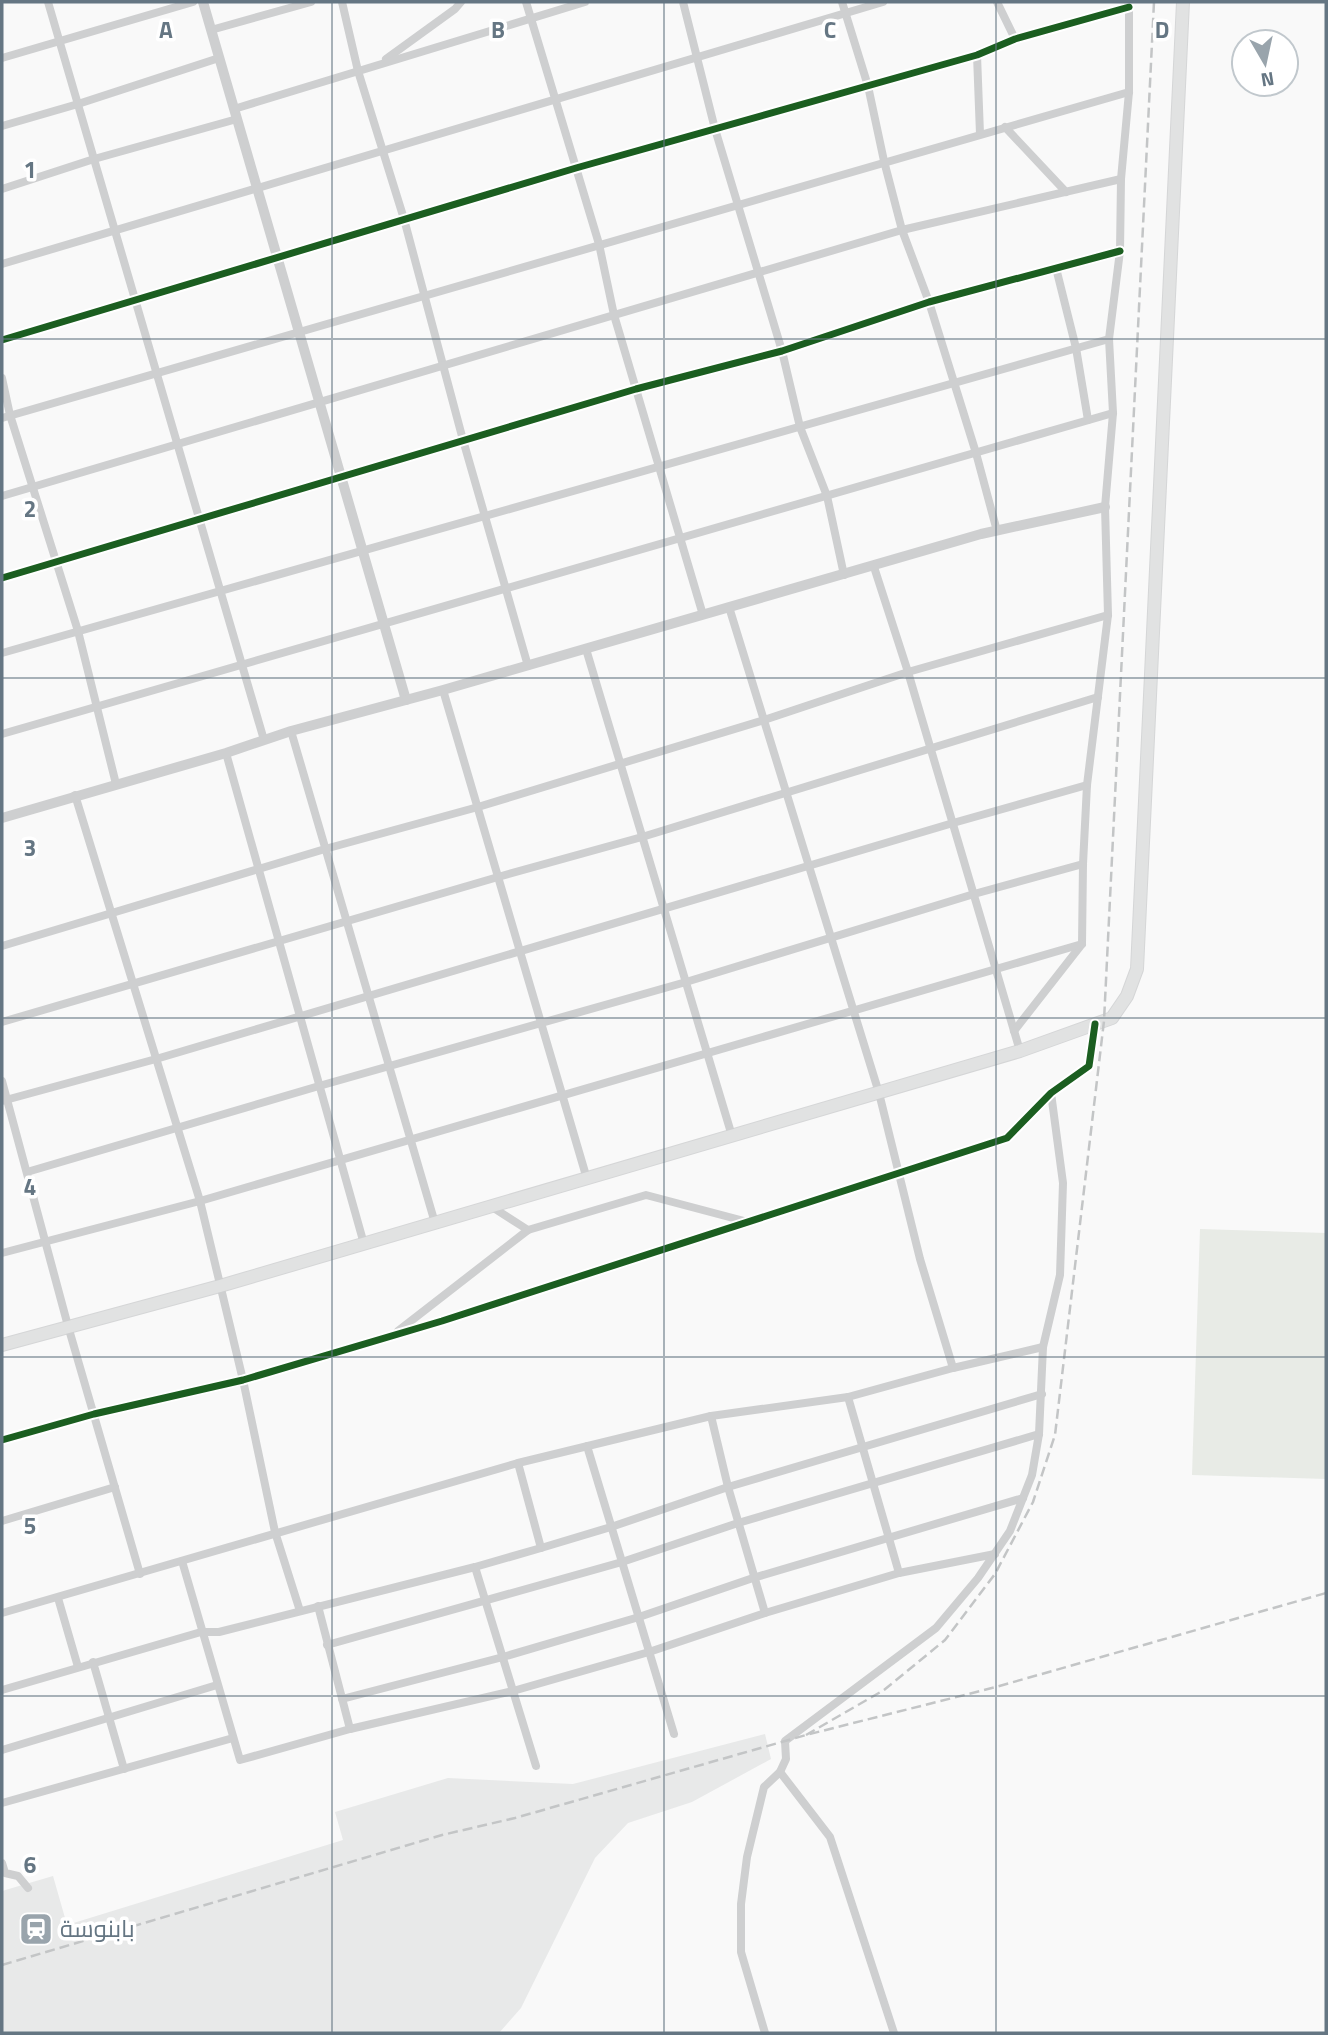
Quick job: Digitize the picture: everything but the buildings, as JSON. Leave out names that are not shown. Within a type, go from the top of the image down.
[{"type":"main road","points":[[2,1345],[220,1286],[879,1093],[1020,1051],[1112,1018],[1127,996],[1137,969],[1183,2]]},
{"type":"street","points":[[48,2],[264,740]]},
{"type":"street","points":[[2,58],[193,2]]},
{"type":"street","points":[[203,2],[406,700]]},
{"type":"street","points":[[211,30],[311,2]]},
{"type":"street","points":[[342,2],[358,71],[404,219],[463,440],[528,666]]},
{"type":"street","points":[[378,65],[461,2]]},
{"type":"street","points":[[526,2],[599,244],[614,316],[703,615]]},
{"type":"street","points":[[2,189],[235,114],[358,71],[584,2]]},
{"type":"street","points":[[683,2],[715,129],[782,351],[800,427],[827,496],[844,575]]},
{"type":"street","points":[[842,2],[868,86],[902,230],[929,302],[997,531]]},
{"type":"street","points":[[2,264],[883,2]]},
{"type":"street","points":[[997,2],[1016,40]]},
{"type":"street","points":[[2,340],[576,168],[977,55],[1129,4],[1129,92],[1121,179],[1120,251],[1109,339],[1113,413],[1105,507],[1108,615],[1087,785],[1083,944],[1014,1031]]},
{"type":"street","points":[[977,55],[980,134]]},
{"type":"street","points":[[2,126],[219,58]]},
{"type":"street","points":[[6,416],[1129,92]]},
{"type":"street","points":[[1005,127],[1066,192]]},
{"type":"street","points":[[2,496],[902,230],[1121,179]]},
{"type":"street","points":[[2,578],[636,389],[782,351],[929,302],[1120,251]]},
{"type":"street","points":[[1056,268],[1076,348],[1088,420]]},
{"type":"street","points":[[2,653],[1109,339]]},
{"type":"street","points":[[2,378],[6,416],[34,487],[78,631],[116,784]]},
{"type":"street","points":[[2,734],[1113,413]]},
{"type":"street","points":[[2,818],[291,732],[997,531],[1105,507]]},
{"type":"street","points":[[874,567],[1020,1051]]},
{"type":"street","points":[[729,607],[879,1093],[920,1259],[953,1368]]},
{"type":"street","points":[[2,946],[325,849],[478,807],[908,673],[1108,615]]},
{"type":"street","points":[[586,649],[732,1136]]},
{"type":"street","points":[[443,690],[587,1179]]},
{"type":"street","points":[[2,1023],[787,794],[1098,697]]},
{"type":"street","points":[[291,732],[435,1223]]},
{"type":"street","points":[[226,752],[364,1244]]},
{"type":"street","points":[[4,1100],[156,1059],[1087,785]]},
{"type":"street","points":[[75,795],[200,1201],[243,1380],[275,1532],[300,1611]]},
{"type":"street","points":[[27,1172],[686,982],[974,894],[1083,864]]},
{"type":"street","points":[[2,1253],[200,1201],[1083,944]]},
{"type":"street","points":[[2,1440],[94,1414],[243,1380],[393,1335],[1007,1138],[1051,1093],[1089,1066],[1095,1024]]},
{"type":"street","points":[[2,1081],[4,1100],[27,1172],[68,1326],[140,1574]]},
{"type":"street","points":[[765,2033],[741,1952],[740,1904],[747,1857],[764,1787],[779,1772],[786,1759],[785,1741],[936,1628],[978,1578],[1010,1531],[1032,1475],[1039,1434],[1043,1347],[1060,1275],[1063,1183],[1051,1093]]},
{"type":"street","points":[[393,1335],[528,1230],[646,1195],[750,1222]]},
{"type":"street","points":[[492,1207],[528,1230]]},
{"type":"street","points":[[2,1613],[275,1532],[587,1446],[711,1416],[848,1396],[1043,1347]]},
{"type":"street","points":[[2,1690],[201,1632],[219,1632],[475,1567],[1042,1394]]},
{"type":"street","points":[[848,1396],[899,1573]]},
{"type":"street","points":[[711,1416],[728,1488],[765,1614]]},
{"type":"street","points":[[327,1645],[622,1562],[738,1523],[1039,1434]]},
{"type":"street","points":[[587,1446],[674,1734]]},
{"type":"street","points":[[518,1464],[541,1548]]},
{"type":"street","points":[[2,1521],[115,1487]]},
{"type":"street","points":[[342,1699],[503,1657],[639,1617],[753,1578],[1023,1498]]},
{"type":"street","points":[[182,1561],[240,1760],[350,1729],[513,1691],[649,1652],[899,1573],[995,1554]]},
{"type":"street","points":[[475,1567],[536,1766]]},
{"type":"street","points":[[58,1598],[78,1667]]},
{"type":"street","points":[[318,1606],[350,1729]]},
{"type":"street","points":[[93,1662],[124,1769]]},
{"type":"street","points":[[2,1750],[217,1685]]},
{"type":"street","points":[[2,1803],[233,1738]]},
{"type":"street","points":[[779,1772],[830,1837],[894,2033]]},
{"type":"street","points":[[2,1863],[3,1873],[19,1876],[28,1888]]},
{"type":"shaded area","points":[[1200,1229],[1326,1233],[1326,1479],[1192,1475]]},
{"type":"shaded area","points":[[765,1734],[771,1759],[692,1802],[628,1823],[595,1858],[521,2008],[499,2033],[2,2033],[2,1891],[53,1876],[67,1925],[343,1840],[335,1812],[448,1778],[573,1784]]},
{"type":"railway","points":[[806,1735],[884,1690],[945,1640],[995,1574],[1033,1502],[1055,1435],[1104,1021],[1154,2]]},
{"type":"railway","points":[[2,1965],[442,1835],[515,1818],[806,1735],[996,1687],[1326,1593]]},
{"type":"cycle path","points":[[2,340],[576,168],[977,55],[1015,39],[1129,7]]},
{"type":"cycle path","points":[[2,578],[636,389],[782,351],[929,302],[1120,251]]},
{"type":"cycle path","points":[[2,1440],[94,1414],[243,1380],[442,1321],[1007,1138],[1051,1093],[1089,1066],[1095,1024]]},
{"type":"place","name":"بابنوسة","points":[[36,1929]]}]
